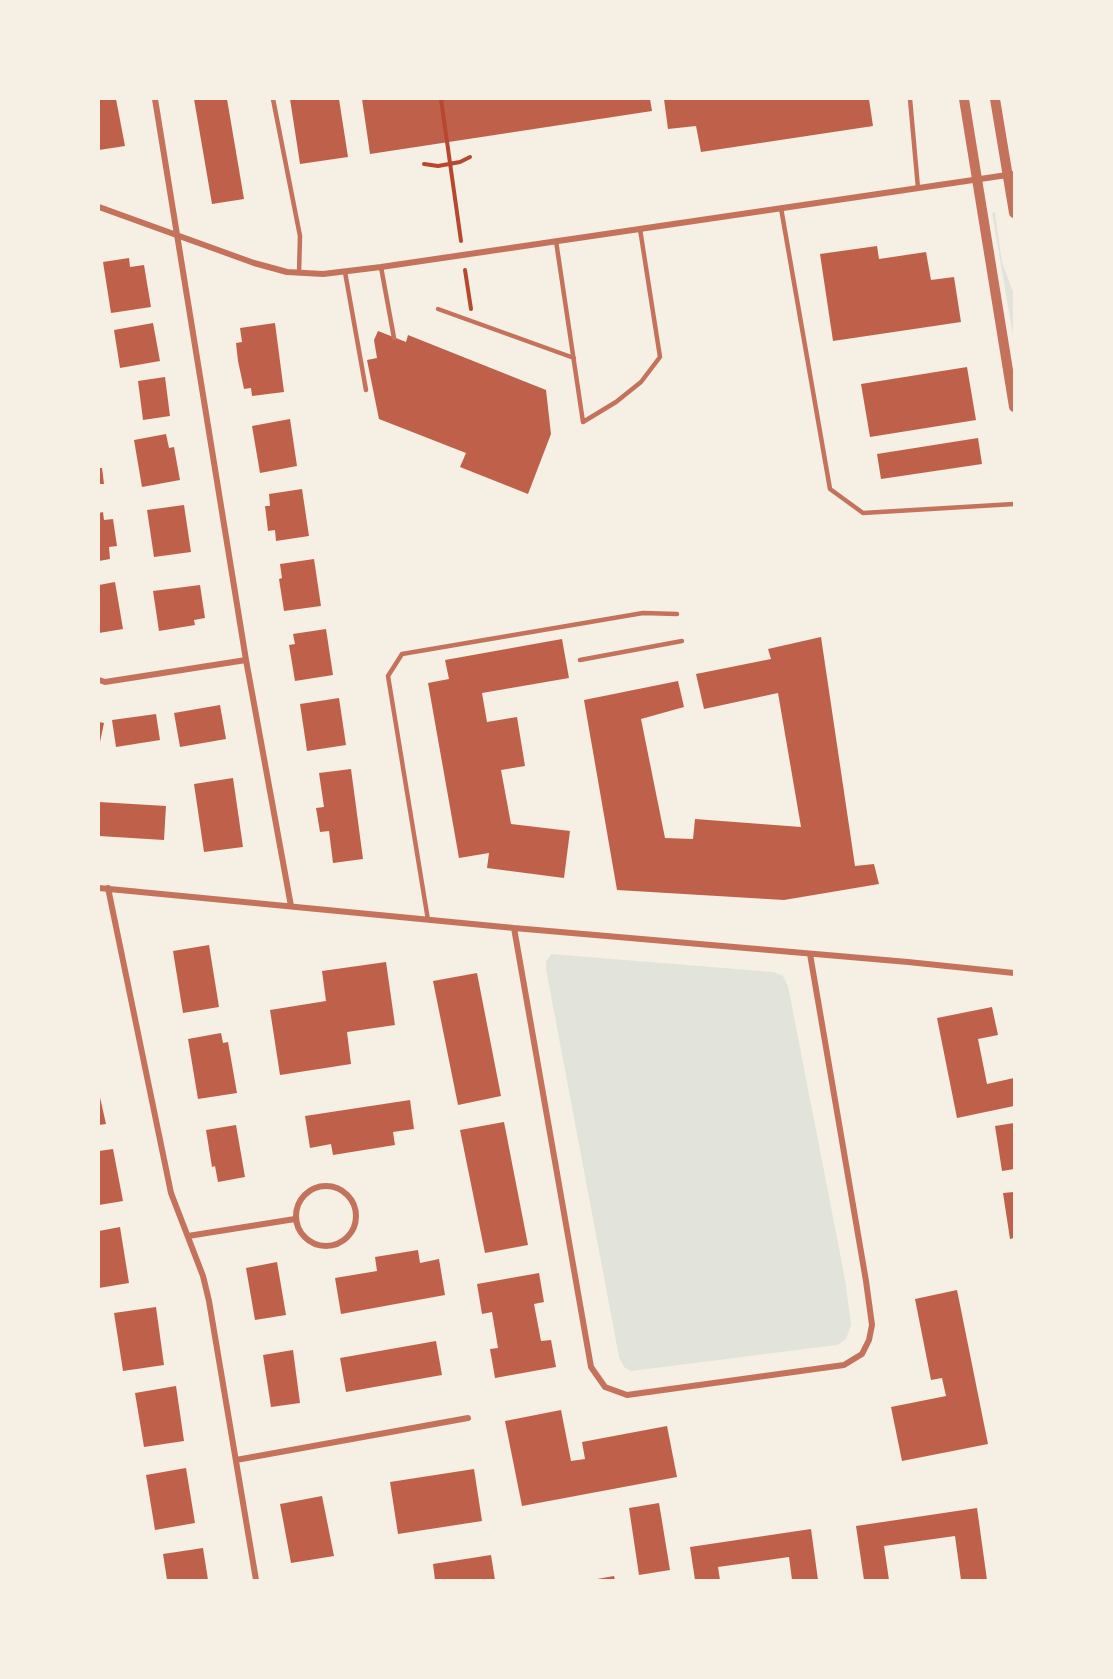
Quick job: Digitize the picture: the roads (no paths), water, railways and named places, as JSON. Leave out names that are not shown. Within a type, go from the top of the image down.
[{"type":"street","points":[[154,99],[246,660],[291,906]]},
{"type":"street","points":[[964,99],[1014,407]]},
{"type":"street","points":[[995,99],[1011,174],[1014,213]]},
{"type":"street","points":[[99,207],[254,263],[299,273],[345,272],[1011,174]]},
{"type":"street","points":[[99,680],[246,660]]},
{"type":"street","points":[[99,888],[1014,973]]},
{"type":"street","points":[[108,888],[171,1193],[203,1276],[209,1301],[256,1580]]},
{"type":"street","points":[[514,928],[591,1367],[605,1387],[627,1395],[844,1365],[862,1354],[869,1340],[872,1324],[866,1281],[810,954]]},
{"type":"street","points":[[327,1185],[346,1193],[353,1201],[356,1211],[356,1221],[348,1238],[330,1246],[311,1243],[298,1229],[295,1219],[296,1209],[307,1192],[327,1185]]},
{"type":"street","points":[[188,1236],[295,1219]]},
{"type":"street","points":[[236,1460],[468,1418]]},
{"type":"lane","points":[[273,99],[300,236],[299,273]]},
{"type":"lane","points":[[910,99],[918,188]]},
{"type":"lane","points":[[781,208],[830,489],[863,513],[1014,504]]},
{"type":"lane","points":[[556,241],[583,422],[616,402],[641,382],[660,357],[640,229]]},
{"type":"lane","points":[[381,267],[394,338]]},
{"type":"lane","points":[[345,272],[366,390]]},
{"type":"lane","points":[[438,309],[574,358]]},
{"type":"lane","points":[[428,920],[388,676],[402,654],[643,613],[677,614]]},
{"type":"lane","points":[[580,660],[682,641]]}]
